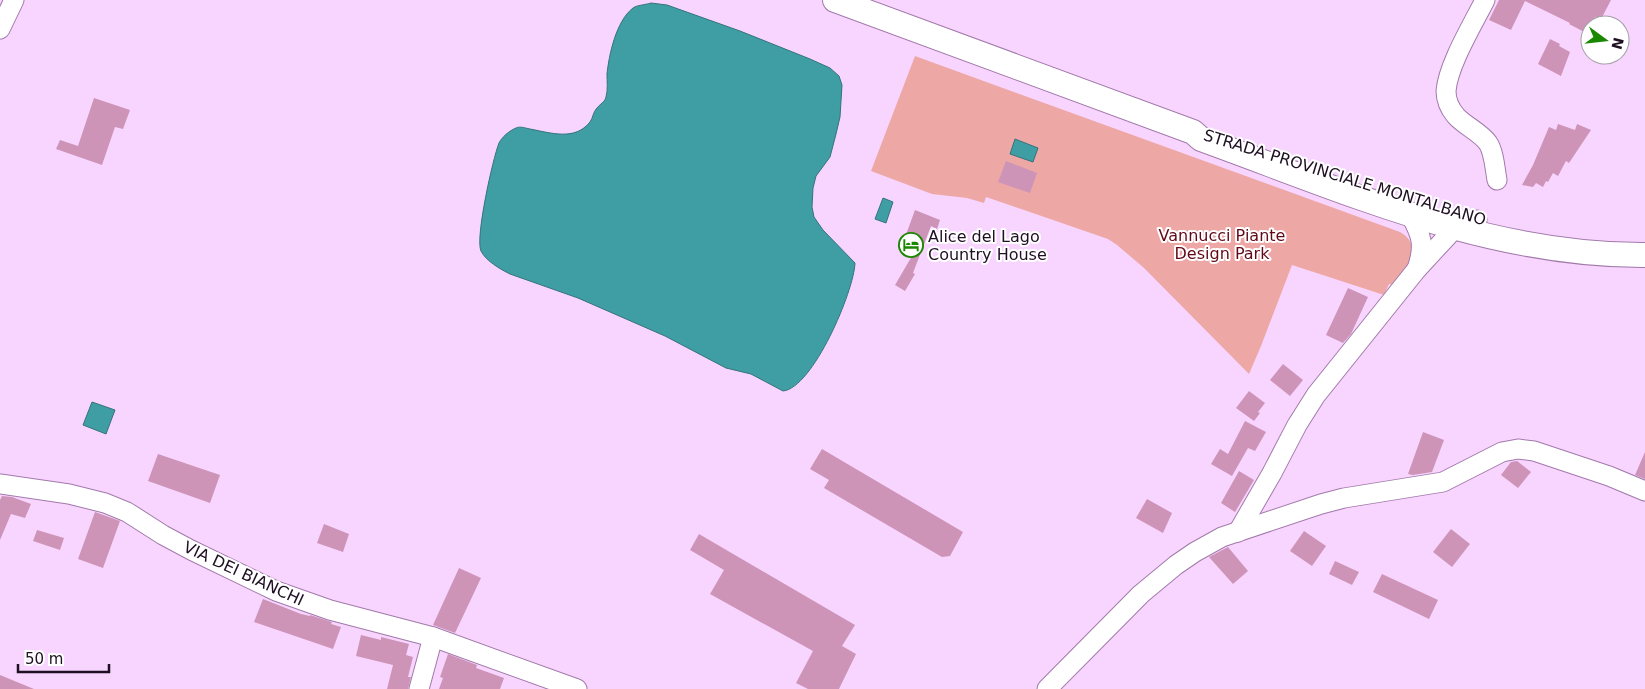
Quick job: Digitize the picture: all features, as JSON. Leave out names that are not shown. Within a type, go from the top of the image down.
[{"type":"main road","name":"STRADA PROVINCIALE MONTALBANO","points":[[835,0],[1193,132],[1201,138],[1410,214],[1561,250],[1645,255]]},
{"type":"main road","name":"STRADA PROVINCIALE MONTALBANO","points":[[1193,132],[1200,131],[1212,134],[1335,173],[1426,205],[1468,227],[1548,234],[1645,248]]},
{"type":"street","points":[[0,29],[14,0]]},
{"type":"street","points":[[1485,0],[1459,53],[1449,78],[1446,93],[1448,104],[1455,115],[1482,137],[1489,146],[1497,180]]},
{"type":"street","points":[[1410,214],[1422,239],[1421,256],[1417,270]]},
{"type":"street","points":[[1238,532],[1308,407],[1417,270],[1468,227]]},
{"type":"street","points":[[1390,303],[1455,246],[1468,227]]},
{"type":"street","points":[[1047,689],[1141,594],[1161,576],[1195,552],[1222,537],[1334,500],[1444,482],[1502,452],[1512,449],[1534,451],[1609,476],[1645,492]]},
{"type":"street","name":"VIA DEI BIANCHI","points":[[0,484],[69,494],[105,503],[127,512],[163,536],[276,591],[330,610],[433,637],[577,689]]},
{"type":"street","points":[[419,689],[433,637]]},
{"type":"green space","name":"Vannucci Piante Design Park","points":[[915,56],[1400,232],[1411,244],[1411,258],[1399,279],[1394,285],[1389,284],[1384,295],[1292,265],[1249,374],[1144,268],[1108,239],[986,197],[984,203],[967,198],[932,194],[871,171]]},
{"type":"shaded area","points":[[651,3],[667,5],[740,31],[830,68],[839,76],[842,85],[840,117],[830,157],[816,176],[812,207],[814,217],[823,230],[855,263],[853,276],[840,315],[819,357],[807,374],[795,386],[783,391],[751,374],[726,368],[665,336],[578,298],[510,274],[490,261],[481,251],[480,231],[493,164],[500,141],[508,132],[519,127],[562,134],[570,134],[584,128],[604,102],[607,94],[607,74],[610,58],[614,39],[622,21],[633,8]]},
{"type":"shaded area","points":[[1015,139],[1038,148],[1033,162],[1010,154]]},
{"type":"shaded area","points":[[883,198],[893,202],[886,223],[875,219]]},
{"type":"shaded area","points":[[92,402],[115,410],[106,434],[83,425]]},
{"type":"building","points":[[1499,0],[1611,0],[1603,15],[1580,15],[1580,30],[1525,1],[1511,30],[1489,20]]},
{"type":"building","points":[[1550,39],[1570,52],[1561,76],[1538,64]]},
{"type":"building","points":[[94,98],[130,110],[123,129],[115,127],[102,165],[56,149],[60,140],[78,146]]},
{"type":"building","points":[[1558,124],[1575,130],[1577,124],[1591,130],[1569,163],[1566,161],[1558,176],[1553,173],[1543,187],[1536,183],[1533,187],[1522,185],[1533,165],[1549,127],[1556,130]]},
{"type":"building","points":[[1006,161],[1037,173],[1030,193],[998,182]]},
{"type":"building","points":[[915,210],[940,220],[937,229],[931,226],[913,273],[915,274],[905,291],[895,285],[912,256],[900,251]]},
{"type":"building","points":[[1348,288],[1368,297],[1351,334],[1343,343],[1326,335]]},
{"type":"building","points":[[1283,364],[1303,380],[1290,396],[1270,380]]},
{"type":"building","points":[[1249,391],[1265,403],[1254,421],[1236,408]]},
{"type":"building","points":[[1245,421],[1266,432],[1255,451],[1248,448],[1232,476],[1211,464],[1220,449],[1228,454]]},
{"type":"building","points":[[1423,432],[1444,440],[1432,472],[1408,474]]},
{"type":"building","points":[[822,449],[963,532],[950,556],[942,557],[824,488],[829,480],[810,469]]},
{"type":"building","points":[[1645,452],[1645,479],[1635,475]]},
{"type":"building","points":[[158,454],[220,475],[210,503],[148,481]]},
{"type":"building","points":[[1517,461],[1531,472],[1518,488],[1501,475],[1511,462]]},
{"type":"building","points":[[1239,471],[1254,480],[1235,512],[1221,503]]},
{"type":"building","points":[[2,496],[12,497],[31,504],[25,518],[11,514],[0,540],[0,500]]},
{"type":"building","points":[[1147,499],[1172,513],[1163,533],[1136,518]]},
{"type":"building","points":[[95,512],[120,521],[103,568],[78,559]]},
{"type":"building","points":[[324,524],[349,534],[343,552],[317,543]]},
{"type":"building","points":[[1451,529],[1470,544],[1452,567],[1433,552]]},
{"type":"building","points":[[37,530],[64,538],[60,550],[33,541]]},
{"type":"building","points":[[1304,531],[1326,546],[1312,566],[1290,551]]},
{"type":"building","points":[[699,534],[855,625],[842,646],[856,654],[839,689],[808,689],[796,683],[813,651],[710,594],[724,570],[690,550]]},
{"type":"building","points":[[1228,547],[1248,571],[1233,584],[1209,557]]},
{"type":"building","points":[[1335,561],[1359,572],[1352,585],[1329,574]]},
{"type":"building","points":[[459,568],[481,578],[455,633],[433,625]]},
{"type":"building","points":[[1382,574],[1438,600],[1429,619],[1373,592]]},
{"type":"building","points":[[263,599],[301,614],[332,622],[331,624],[341,627],[333,649],[254,622]]},
{"type":"building","points":[[361,635],[381,640],[381,637],[409,644],[406,655],[413,657],[408,677],[411,677],[408,689],[387,689],[393,665],[356,656]]},
{"type":"building","points":[[448,654],[477,665],[476,668],[504,678],[500,689],[439,689],[443,678],[440,677]]},
{"type":"building","points":[[0,675],[34,689],[0,689]]},
{"type":"place","name":"Alice del Lago Country House","points":[[911,245]]}]
